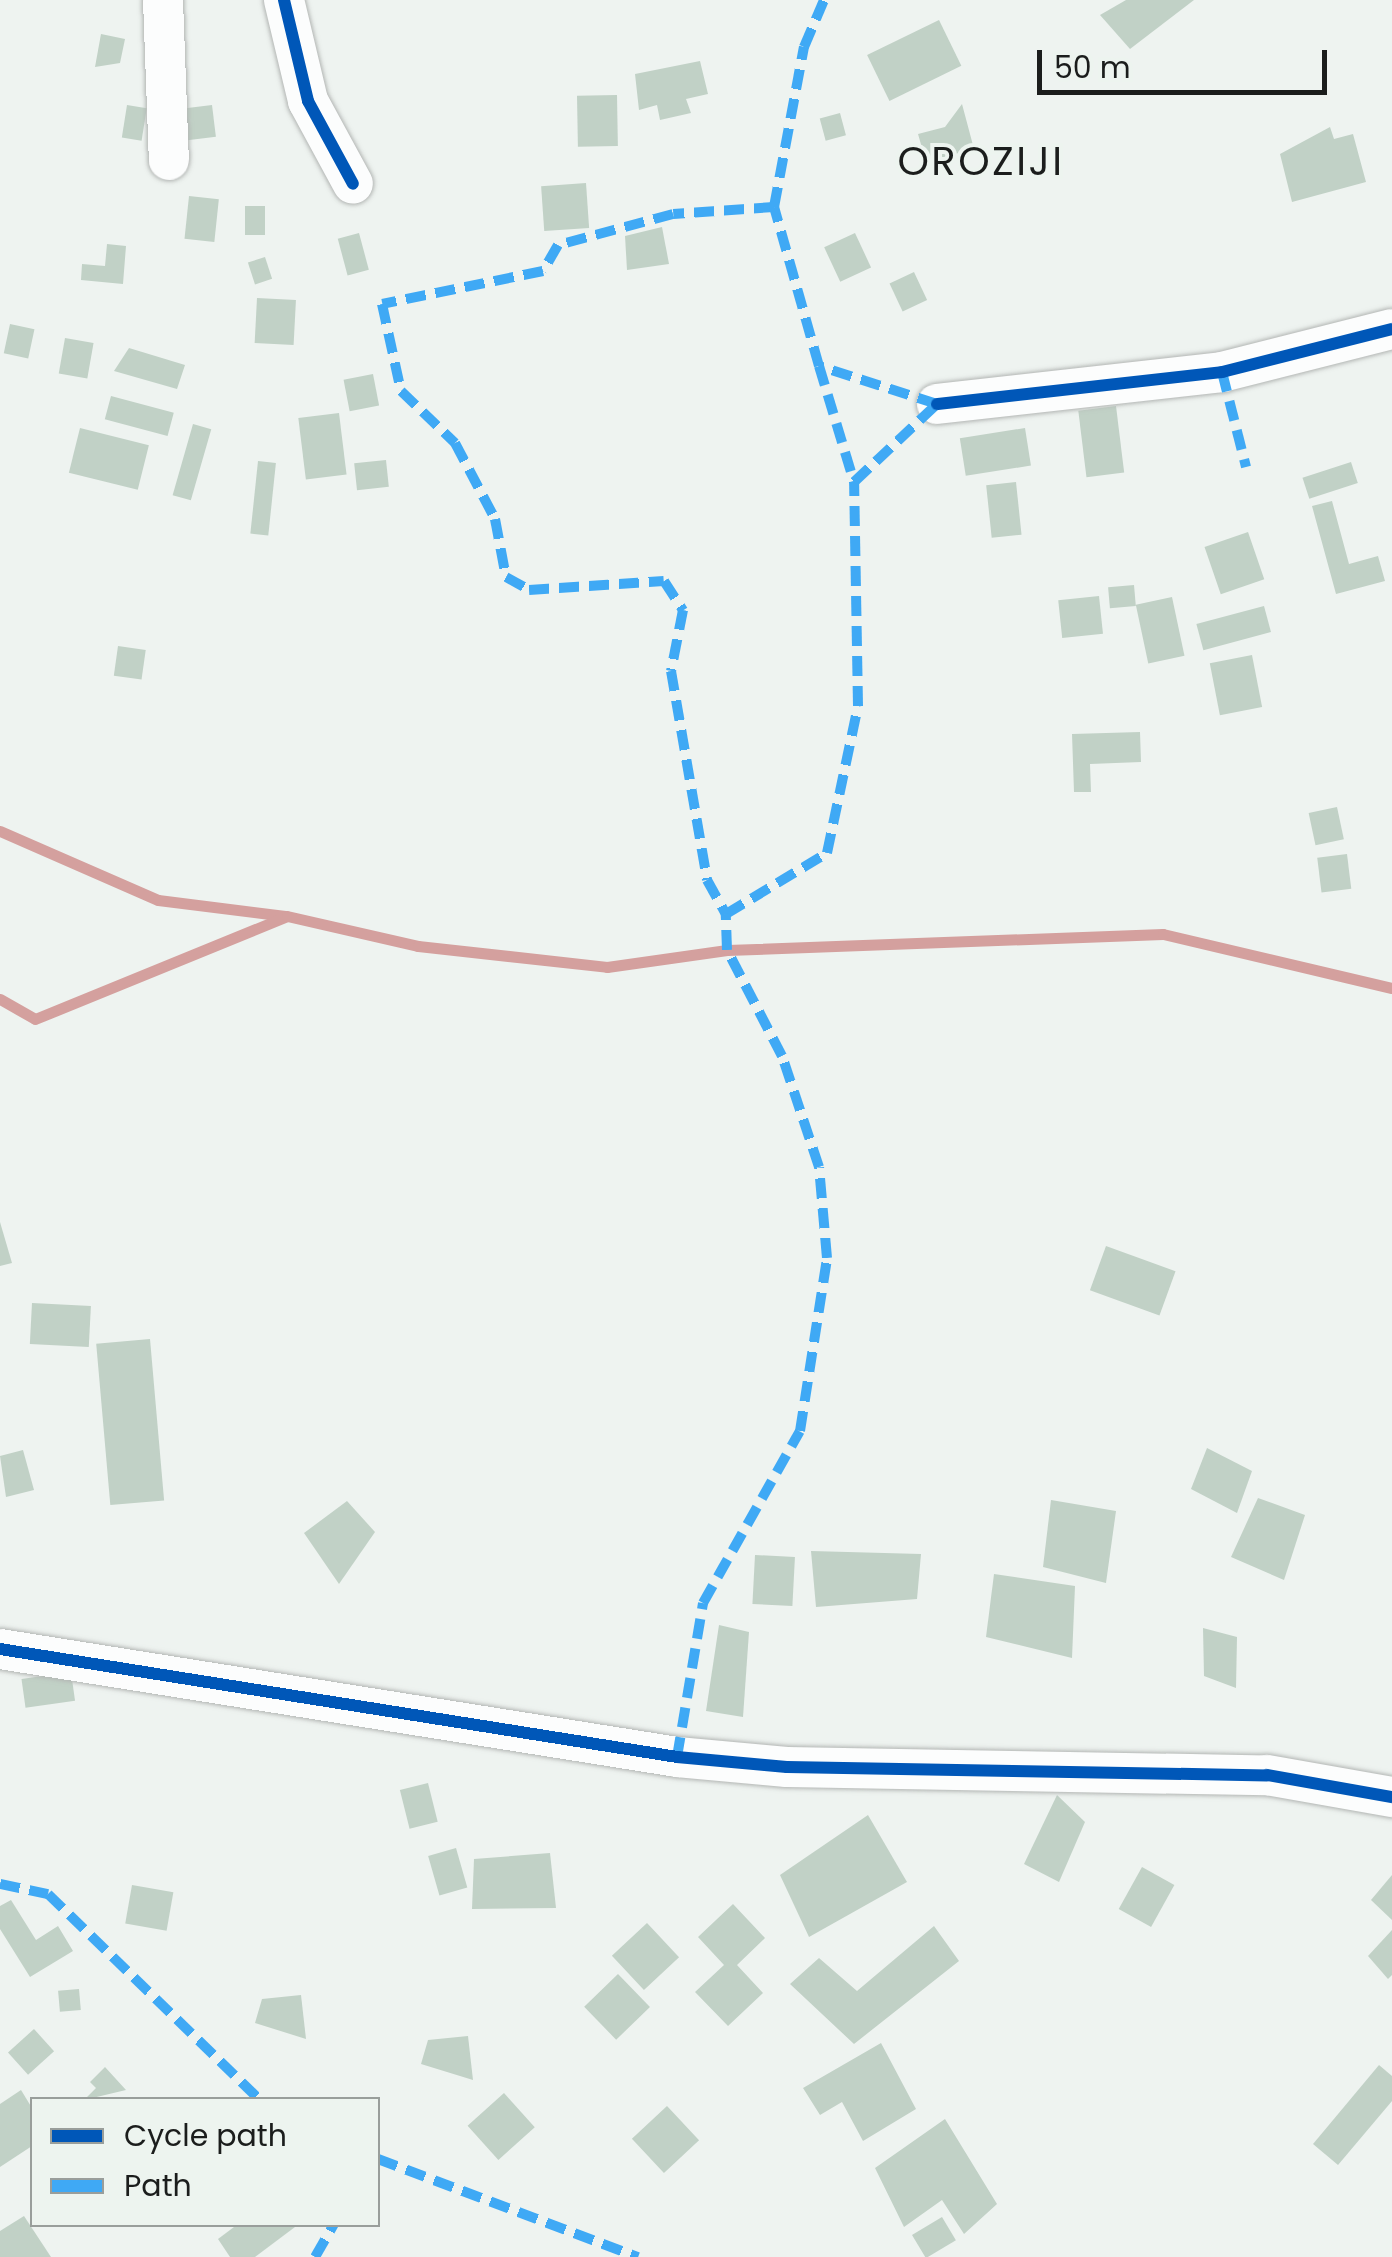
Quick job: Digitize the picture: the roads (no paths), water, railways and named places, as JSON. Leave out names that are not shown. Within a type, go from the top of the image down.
[{"type":"street","points":[[164,0],[169,160]]},
{"type":"street","points":[[284,0],[308,101],[353,184]]},
{"type":"street","points":[[937,404],[1222,372],[1392,329]]},
{"type":"street","points":[[0,1648],[678,1756],[787,1767],[1267,1774],[1392,1798]]},
{"type":"waterway","points":[[0,831],[158,900],[285,916]]},
{"type":"waterway","points":[[0,999],[35,1019],[287,916],[418,946],[607,967],[727,950],[1163,934],[1392,988]]},
{"type":"district","name":"OROZIJI","points":[[981,161]]}]
